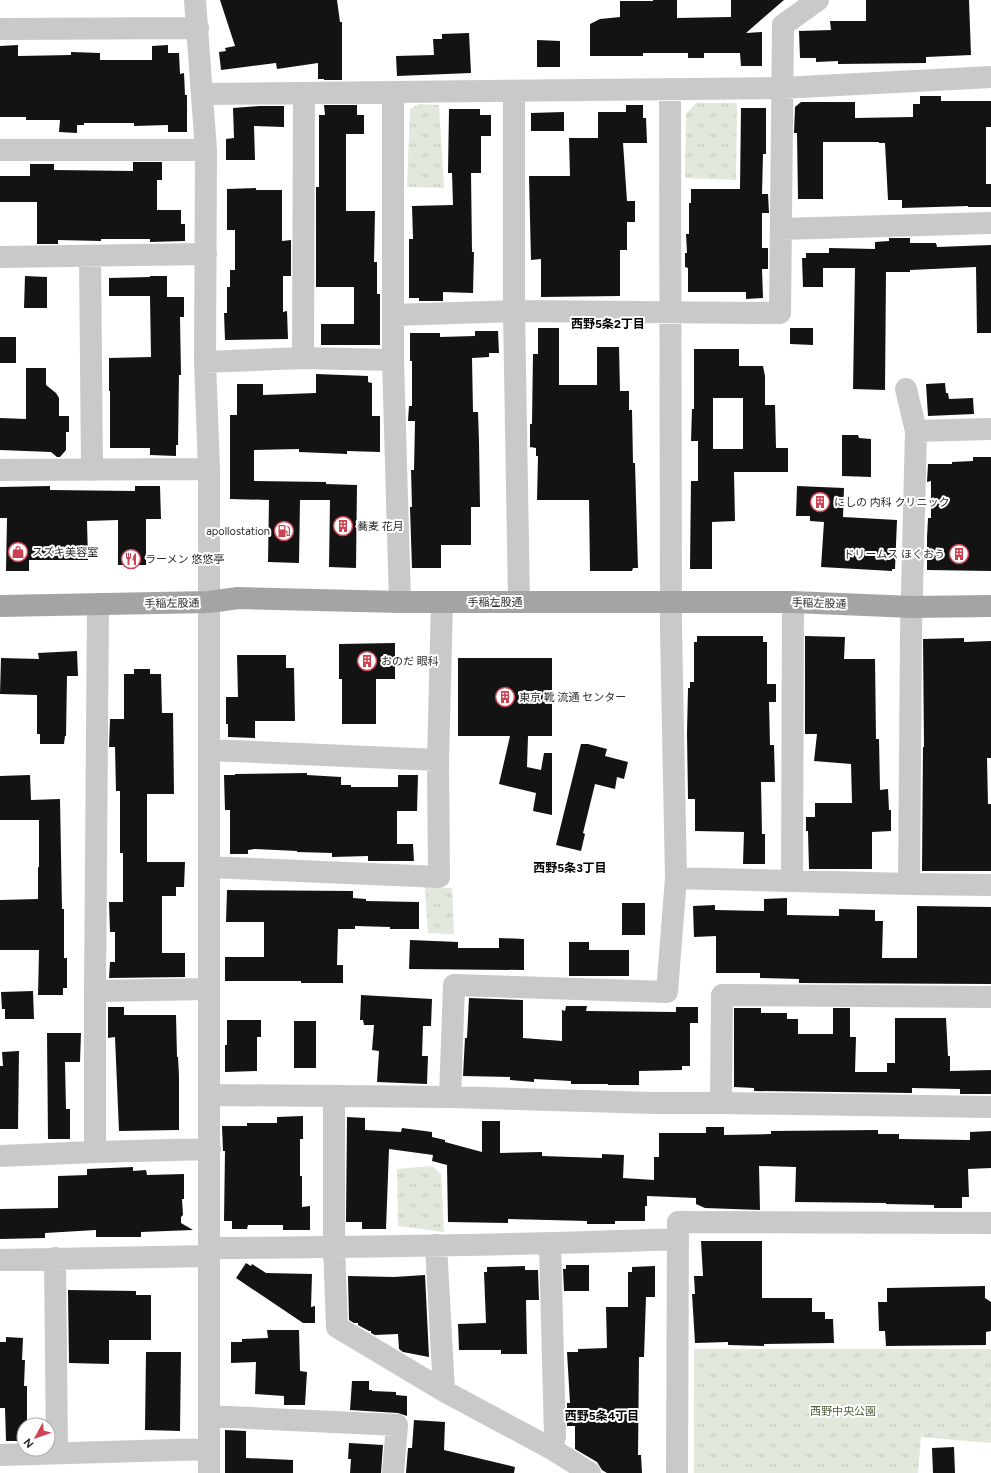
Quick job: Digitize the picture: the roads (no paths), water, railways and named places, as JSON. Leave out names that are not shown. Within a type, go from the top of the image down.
[{"type":"main road","name":"手稲左股通","points":[[0,606],[209,602],[238,598],[400,602],[793,602],[912,607],[991,606]]},
{"type":"street","points":[[195,0],[206,150],[205,362],[209,470],[210,750],[209,1473]]},
{"type":"street","points":[[394,315],[514,311],[780,313],[783,25],[818,0]]},
{"type":"street","points":[[0,29],[198,28]]},
{"type":"street","points":[[202,94],[782,88],[991,77]]},
{"type":"street","points":[[450,1097],[454,985],[667,992],[676,878],[671,602],[670,89]]},
{"type":"street","points":[[514,91],[514,311],[519,602]]},
{"type":"street","points":[[393,92],[394,360],[400,602]]},
{"type":"street","points":[[303,358],[304,93]]},
{"type":"street","points":[[0,150],[206,150]]},
{"type":"street","points":[[781,229],[991,223]]},
{"type":"street","points":[[0,257],[206,254]]},
{"type":"street","points":[[90,256],[92,470]]},
{"type":"street","points":[[205,362],[303,358],[394,360]]},
{"type":"street","points":[[906,389],[916,431],[912,607],[910,884]]},
{"type":"street","points":[[916,431],[991,429]]},
{"type":"street","points":[[0,470],[209,470]]},
{"type":"street","points":[[209,867],[439,877],[438,760],[442,602]]},
{"type":"street","points":[[792,881],[793,602]]},
{"type":"street","points":[[95,1152],[98,604]]},
{"type":"street","points":[[210,750],[438,760]]},
{"type":"street","points":[[676,878],[991,885]]},
{"type":"street","points":[[95,991],[209,989]]},
{"type":"street","points":[[721,1102],[722,995],[991,997]]},
{"type":"street","points":[[209,1095],[450,1097],[654,1103],[721,1102],[991,1108]]},
{"type":"street","points":[[334,1096],[334,1247],[337,1327],[444,1391],[552,1449],[588,1472]]},
{"type":"street","points":[[0,1156],[210,1149]]},
{"type":"street","points":[[677,1473],[678,1222],[991,1223]]},
{"type":"street","points":[[0,1260],[209,1251],[220,1248],[550,1244],[677,1239]]},
{"type":"street","points":[[550,1244],[555,1436],[552,1449]]},
{"type":"street","points":[[436,1245],[444,1391]]},
{"type":"street","points":[[55,1258],[56,1417]]},
{"type":"street","points":[[209,1416],[397,1425],[393,1473]]},
{"type":"street","points":[[56,1453],[209,1449]]},
{"type":"street","points":[[0,1455],[16,1454]]},
{"type":"place","name":"にしの 内科 クリニック","points":[[820,502]]},
{"type":"place","name":"蕎麦 花月","points":[[343,526]]},
{"type":"place","name":"apollostation","points":[[284,531]]},
{"type":"place","name":"スズキ美容室","points":[[18,552]]},
{"type":"place","name":"ドリームス ほくおう","points":[[959,554]]},
{"type":"place","name":"ラーメン 悠悠亭","points":[[131,559]]},
{"type":"place","name":"おのだ 眼科","points":[[367,661]]},
{"type":"place","name":"東京 靴 流通 センター","points":[[505,697]]},
{"type":"district","name":"西野5条2丁目","points":[[608,324]]},
{"type":"district","name":"西野5条3丁目","points":[[570,868]]},
{"type":"district","name":"西野5条4丁目","points":[[602,1416]]},
{"type":"park label","name":"西野中央公園","points":[[843,1411]]}]
